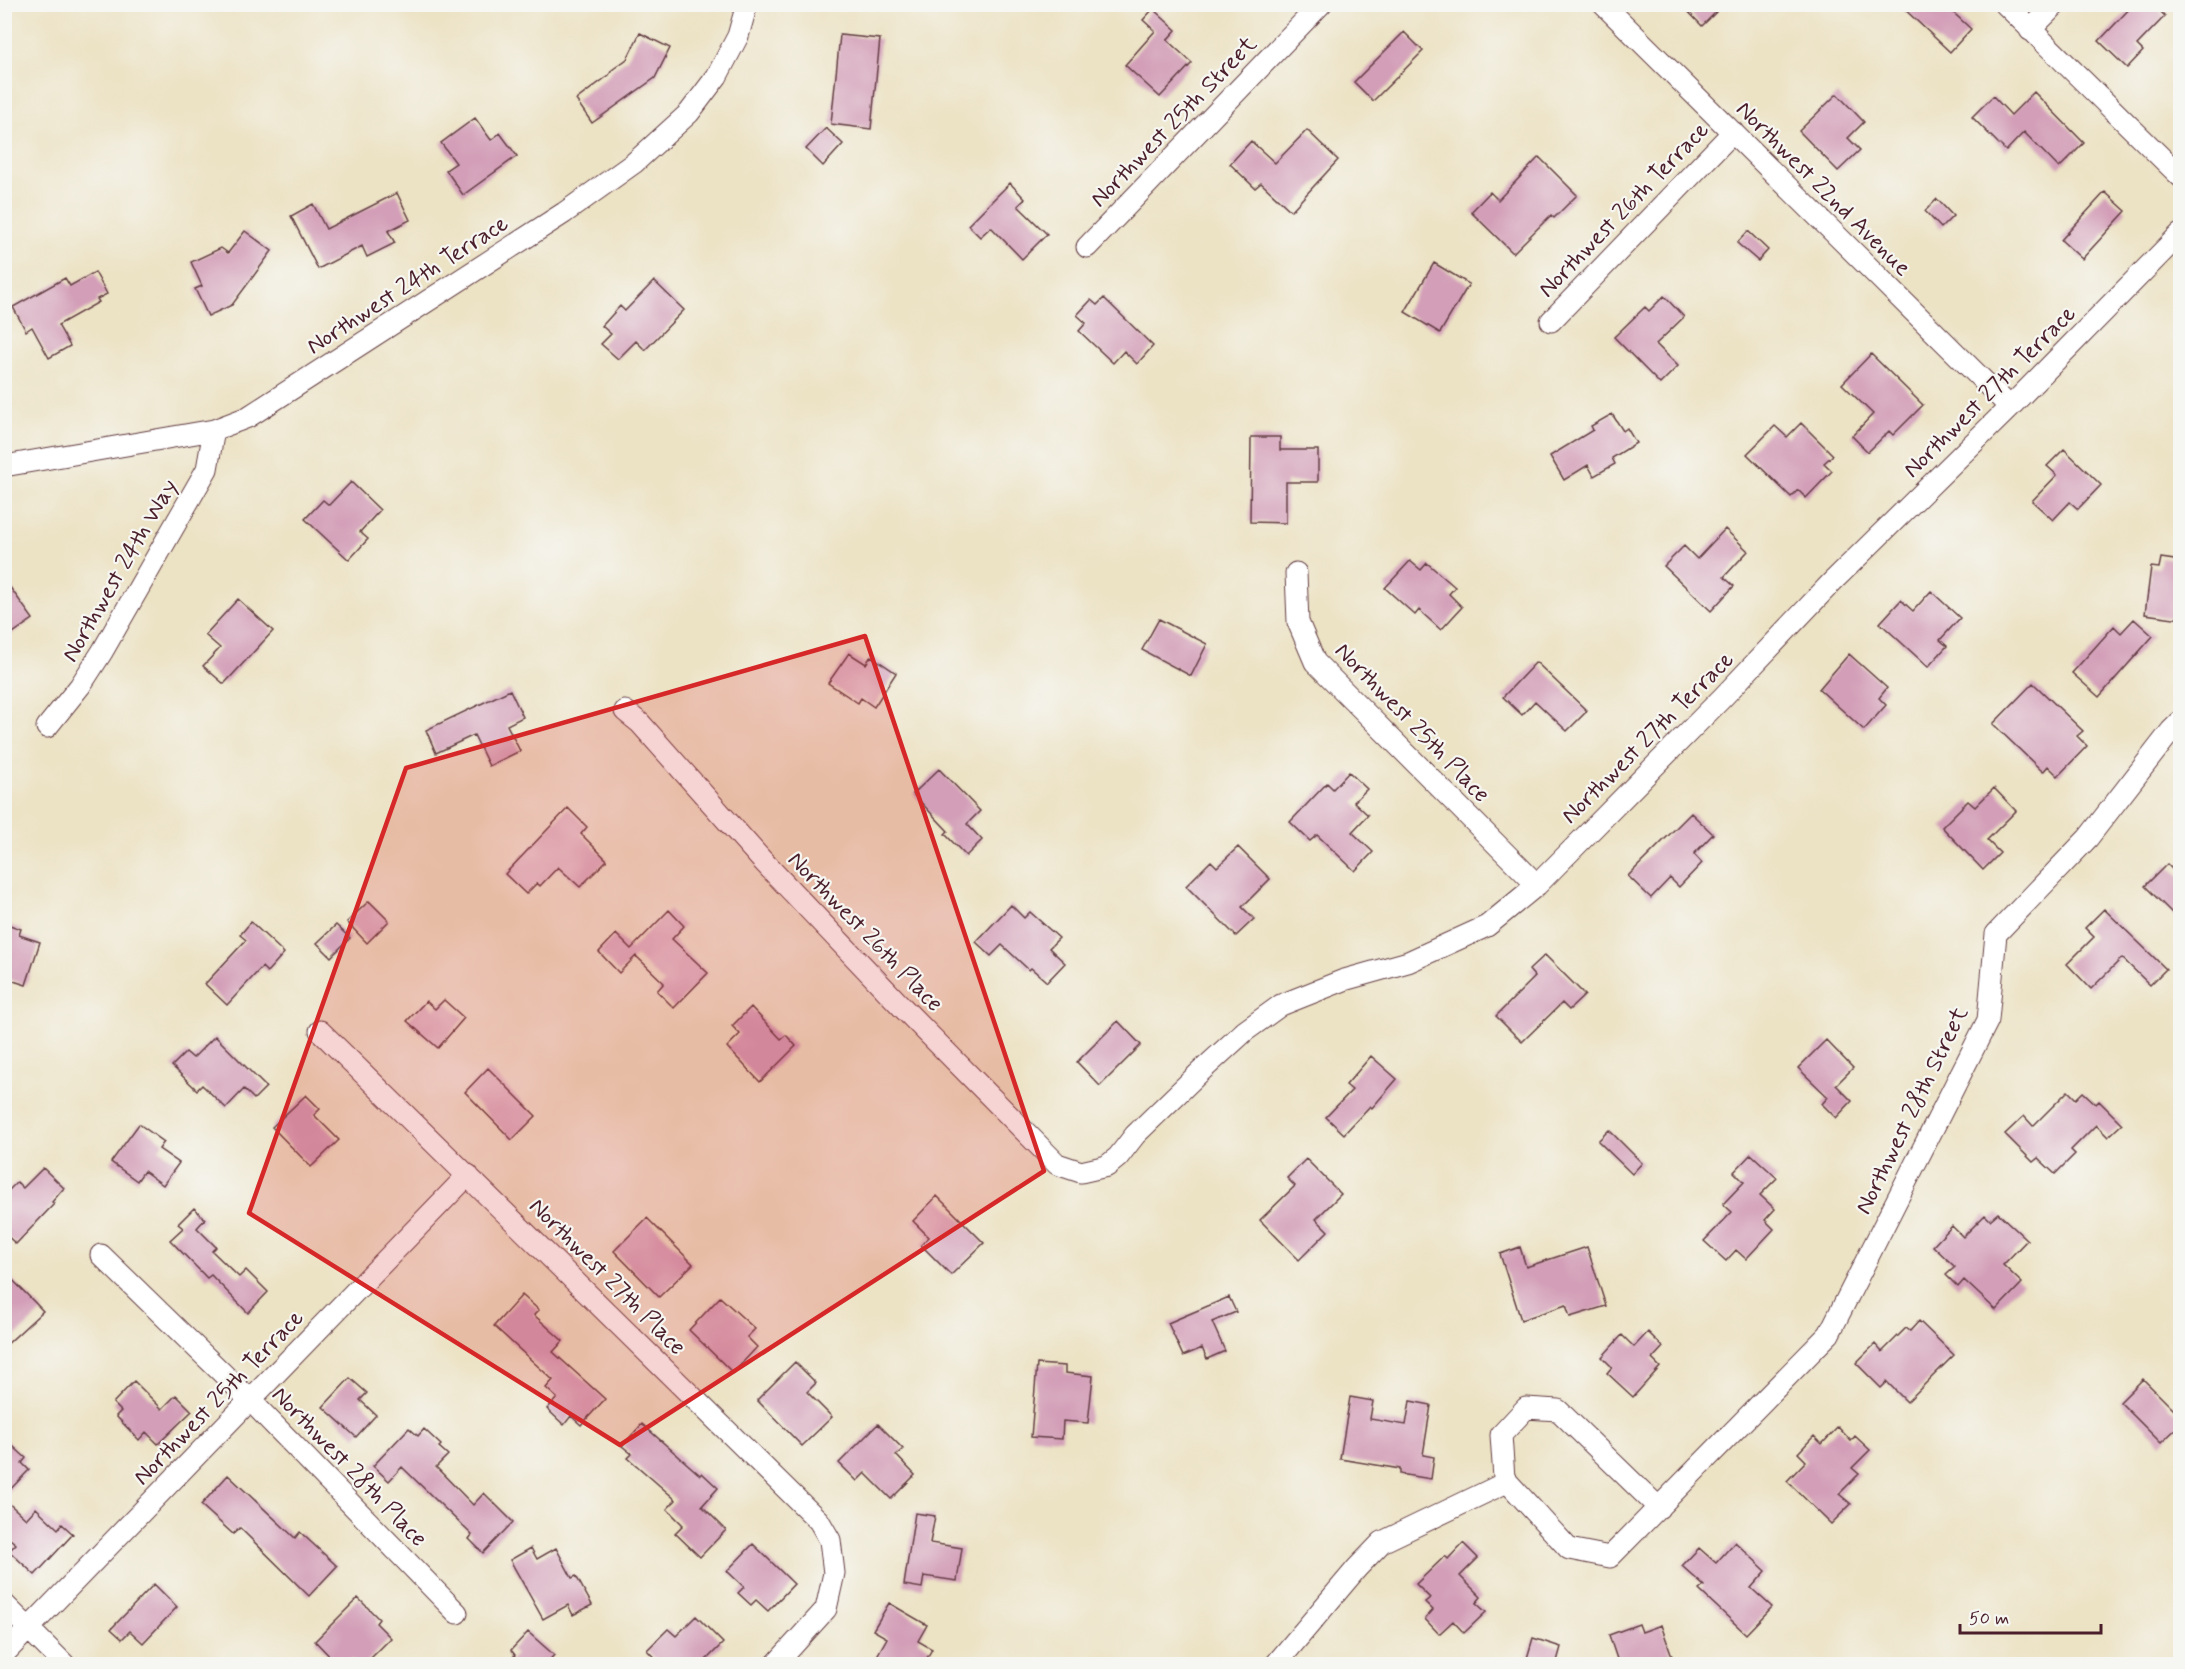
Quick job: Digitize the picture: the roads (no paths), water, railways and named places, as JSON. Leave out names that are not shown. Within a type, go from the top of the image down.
[{"type":"street","name":"Northwest 24th Terrace","points":[[4,466],[214,430],[248,417],[564,213],[634,163],[689,113],[717,76],[738,36],[747,4]]},
{"type":"street","name":"Northwest 25th Street","points":[[1087,247],[1321,4]]},
{"type":"street","name":"Northwest 22nd Avenue","points":[[1603,4],[2010,407]]},
{"type":"street","points":[[2005,4],[2181,176]]},
{"type":"street","points":[[2030,30],[2056,4]]},
{"type":"street","name":"Northwest 26th Terrace","points":[[1551,321],[1733,132]]},
{"type":"street","name":"Northwest 27th Terrace","points":[[1081,1172],[1107,1166],[1118,1157],[1135,1135],[1198,1074],[1245,1031],[1281,1005],[1344,980],[1408,962],[1487,926],[1537,885],[1723,697],[1832,582],[2181,234]]},
{"type":"street","name":"Northwest 24th Way","points":[[47,727],[80,686],[102,652],[207,469],[214,430]]},
{"type":"street","name":"Northwest 25th Place","points":[[1296,573],[1298,622],[1315,662],[1537,885]]},
{"type":"street","name":"Northwest 26th Place","points":[[625,711],[640,723],[761,859],[959,1065],[1058,1164],[1081,1172]]},
{"type":"street","name":"Northwest 28th Street","points":[[1507,1482],[1569,1550],[1610,1557],[1829,1334],[1988,1020],[1996,934],[2088,838],[2171,731],[2181,722]]},
{"type":"street","name":"Northwest 27th Place","points":[[320,1031],[819,1521],[830,1540],[834,1573],[826,1609],[776,1665]]},
{"type":"street","name":"Northwest 25th Terrace","points":[[4,1654],[468,1175]]},
{"type":"street","name":"Northwest 28th Place","points":[[101,1255],[250,1400],[457,1613]]},
{"type":"street","points":[[1276,1665],[1357,1568],[1382,1542],[1507,1482],[1504,1478],[1501,1435],[1526,1408],[1558,1410],[1659,1508]]},
{"type":"street","points":[[4,1604],[64,1665]]}]
